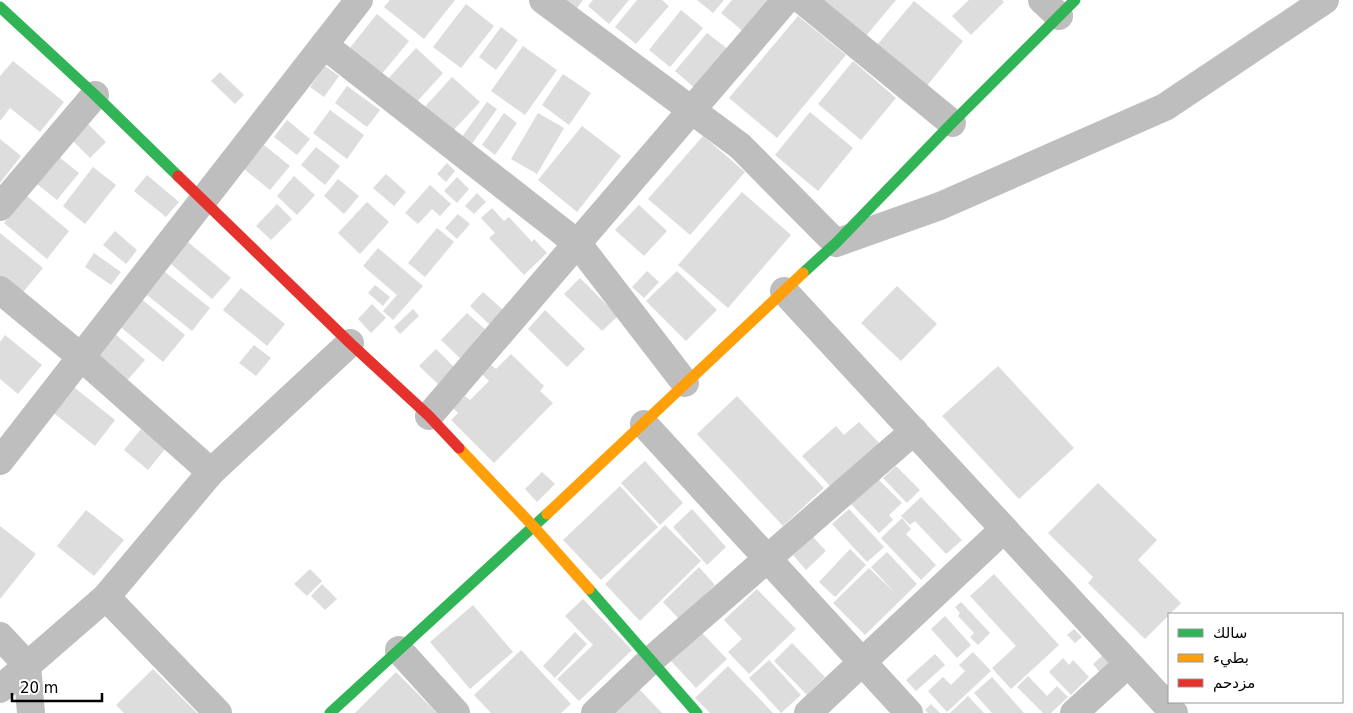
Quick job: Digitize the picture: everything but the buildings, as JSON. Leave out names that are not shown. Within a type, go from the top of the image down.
[{"type":"street","points":[[0,461],[359,0]]},
{"type":"street","points":[[544,0],[740,146],[836,243]]},
{"type":"street","points":[[428,416],[578,244],[786,0]]},
{"type":"street","points":[[802,0],[952,124]]},
{"type":"street","points":[[836,243],[940,206],[1165,107],[1325,0]]},
{"type":"street","points":[[330,713],[534,527],[836,243],[952,124],[1059,5]]},
{"type":"street","points":[[0,6],[428,416],[534,527],[698,713]]},
{"type":"street","points":[[324,45],[578,244],[685,383]]},
{"type":"street","points":[[0,207],[95,95]]},
{"type":"street","points":[[0,290],[81,357],[211,472]]},
{"type":"street","points":[[784,291],[1174,713]]},
{"type":"street","points":[[0,688],[106,598],[211,472],[350,343]]},
{"type":"street","points":[[644,424],[909,713]]},
{"type":"street","points":[[595,713],[651,660],[914,431]]},
{"type":"street","points":[[808,713],[1004,530]]},
{"type":"street","points":[[106,598],[218,713]]},
{"type":"street","points":[[0,636],[27,665],[31,713]]},
{"type":"street","points":[[399,650],[456,713]]},
{"type":"street","points":[[1074,713],[1128,664]]},
{"type":"traffic: fast","points":[[803,273],[836,243],[1075,0]]},
{"type":"traffic: fast","points":[[0,7],[95,95],[178,176]]},
{"type":"traffic: fast","points":[[330,713],[547,514]]},
{"type":"traffic: fast","points":[[589,589],[697,713]]},
{"type":"traffic: slow","points":[[547,514],[803,273]]},
{"type":"traffic: slow","points":[[459,448],[534,527],[589,589]]},
{"type":"traffic: jam","points":[[178,176],[350,343],[429,416],[459,448]]}]
